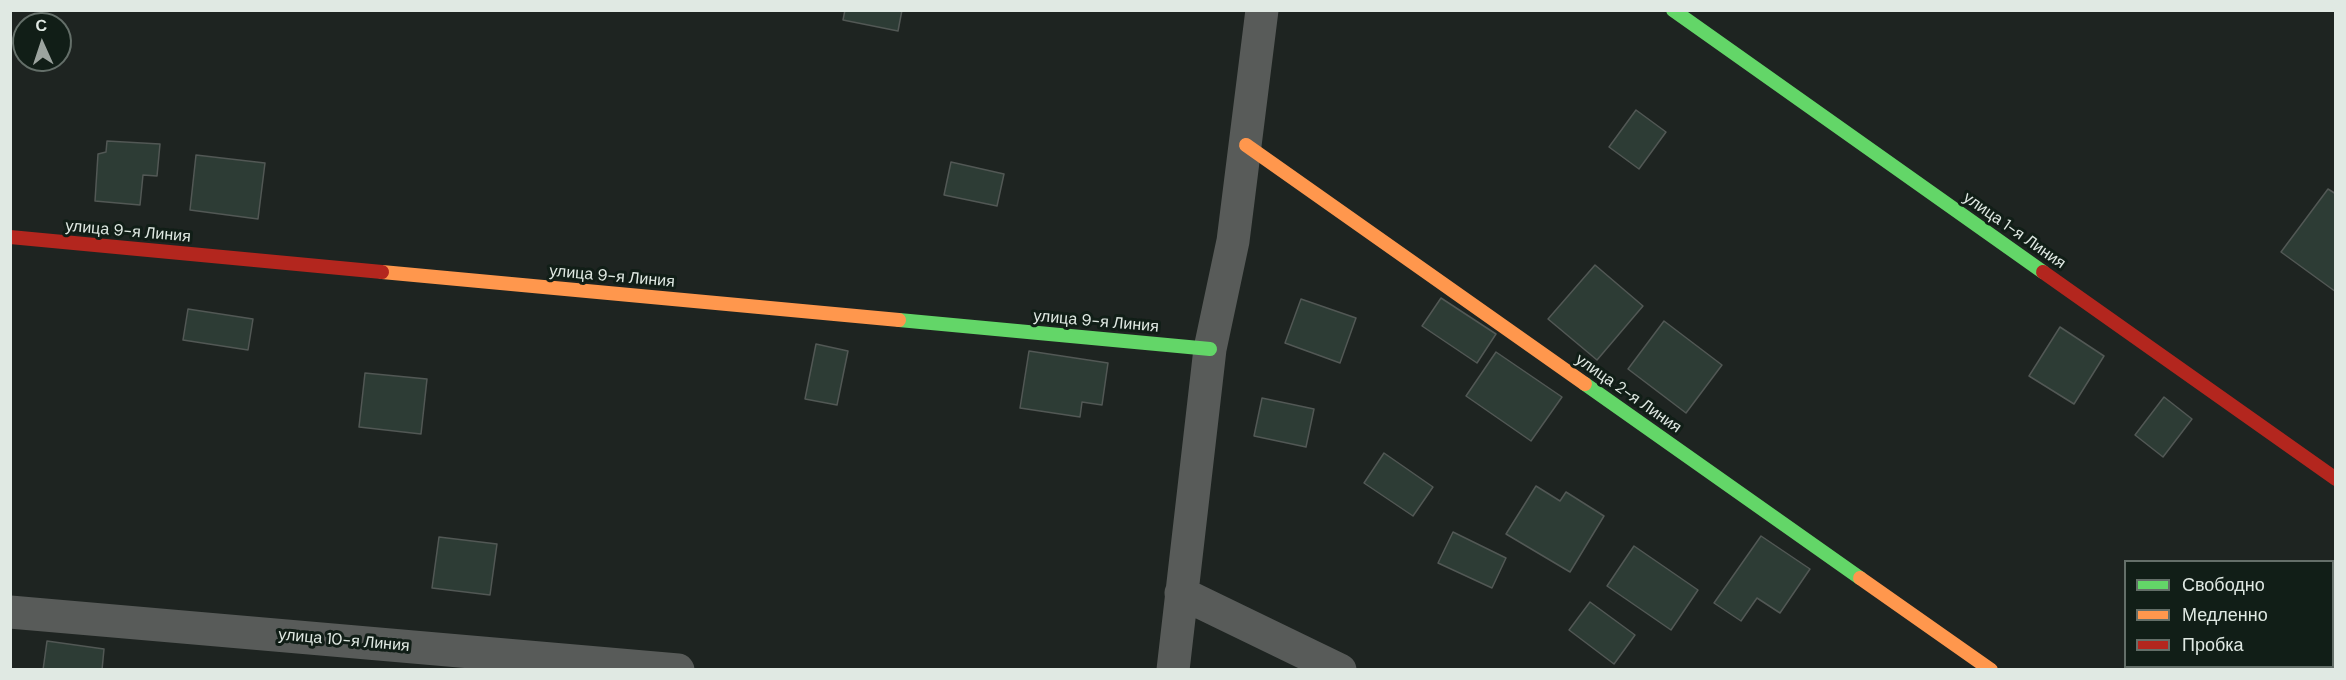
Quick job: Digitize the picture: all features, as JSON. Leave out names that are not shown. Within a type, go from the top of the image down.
[{"type":"street","points":[[1173,669],[1210,349],[1233,241],[1262,10]]},
{"type":"street","name":"улица 1-я Линия","points":[[1673,10],[2336,479]]},
{"type":"street","name":"улица 2-я Линия","points":[[1246,146],[1991,669]]},
{"type":"street","name":"улица 9-я Линия","points":[[10,237],[1210,349]]},
{"type":"street","points":[[1181,593],[1340,669]]},
{"type":"street","name":"улица 10-я Линия","points":[[10,612],[678,669]]},
{"type":"building","points":[[845,10],[902,10],[898,31],[843,20]]},
{"type":"building","points":[[1636,110],[1666,132],[1639,169],[1609,147]]},
{"type":"building","points":[[107,141],[160,144],[157,176],[143,175],[140,205],[95,201],[98,154],[106,152]]},
{"type":"building","points":[[196,155],[265,163],[258,219],[190,210]]},
{"type":"building","points":[[951,162],[1004,174],[997,206],[944,195]]},
{"type":"building","points":[[2328,189],[2336,194],[2336,292],[2281,252]]},
{"type":"building","points":[[1595,265],[1643,306],[1597,360],[1548,319]]},
{"type":"building","points":[[1441,298],[1496,334],[1477,363],[1422,326]]},
{"type":"building","points":[[1301,299],[1356,318],[1340,363],[1285,343]]},
{"type":"building","points":[[188,309],[253,319],[248,350],[183,340]]},
{"type":"building","points":[[1664,321],[1722,365],[1686,413],[1628,369]]},
{"type":"building","points":[[2060,327],[2104,356],[2074,404],[2029,376]]},
{"type":"building","points":[[816,344],[848,351],[837,405],[805,399]]},
{"type":"building","points":[[1029,351],[1108,363],[1102,405],[1082,402],[1080,417],[1020,408]]},
{"type":"building","points":[[1496,352],[1562,397],[1531,441],[1466,396]]},
{"type":"building","points":[[365,373],[427,379],[421,434],[359,427]]},
{"type":"building","points":[[2164,397],[2192,419],[2163,457],[2135,435]]},
{"type":"building","points":[[1262,398],[1314,409],[1306,447],[1254,436]]},
{"type":"building","points":[[1384,453],[1433,487],[1413,516],[1364,483]]},
{"type":"building","points":[[1536,486],[1560,501],[1566,492],[1604,516],[1570,572],[1506,534]]},
{"type":"building","points":[[1453,532],[1506,558],[1492,588],[1438,563]]},
{"type":"building","points":[[1761,536],[1810,569],[1780,613],[1757,598],[1741,621],[1714,603]]},
{"type":"building","points":[[439,537],[497,544],[490,595],[432,588]]},
{"type":"building","points":[[1634,546],[1698,590],[1671,630],[1607,586]]},
{"type":"building","points":[[1590,602],[1635,635],[1614,664],[1569,630]]},
{"type":"building","points":[[47,641],[104,649],[102,670],[43,670]]},
{"type":"building","points":[[2231,668],[2277,668],[2276,670],[2230,670]]},
{"type":"traffic: fast","points":[[1673,10],[2043,272]]},
{"type":"traffic: fast","points":[[899,320],[1210,349]]},
{"type":"traffic: fast","points":[[1585,384],[1860,578]]},
{"type":"traffic: slow","points":[[1246,145],[1585,384]]},
{"type":"traffic: slow","points":[[382,272],[899,320]]},
{"type":"traffic: slow","points":[[1860,578],[1991,670]]},
{"type":"traffic: jam","points":[[10,237],[382,272]]},
{"type":"traffic: jam","points":[[2043,272],[2336,479]]}]
